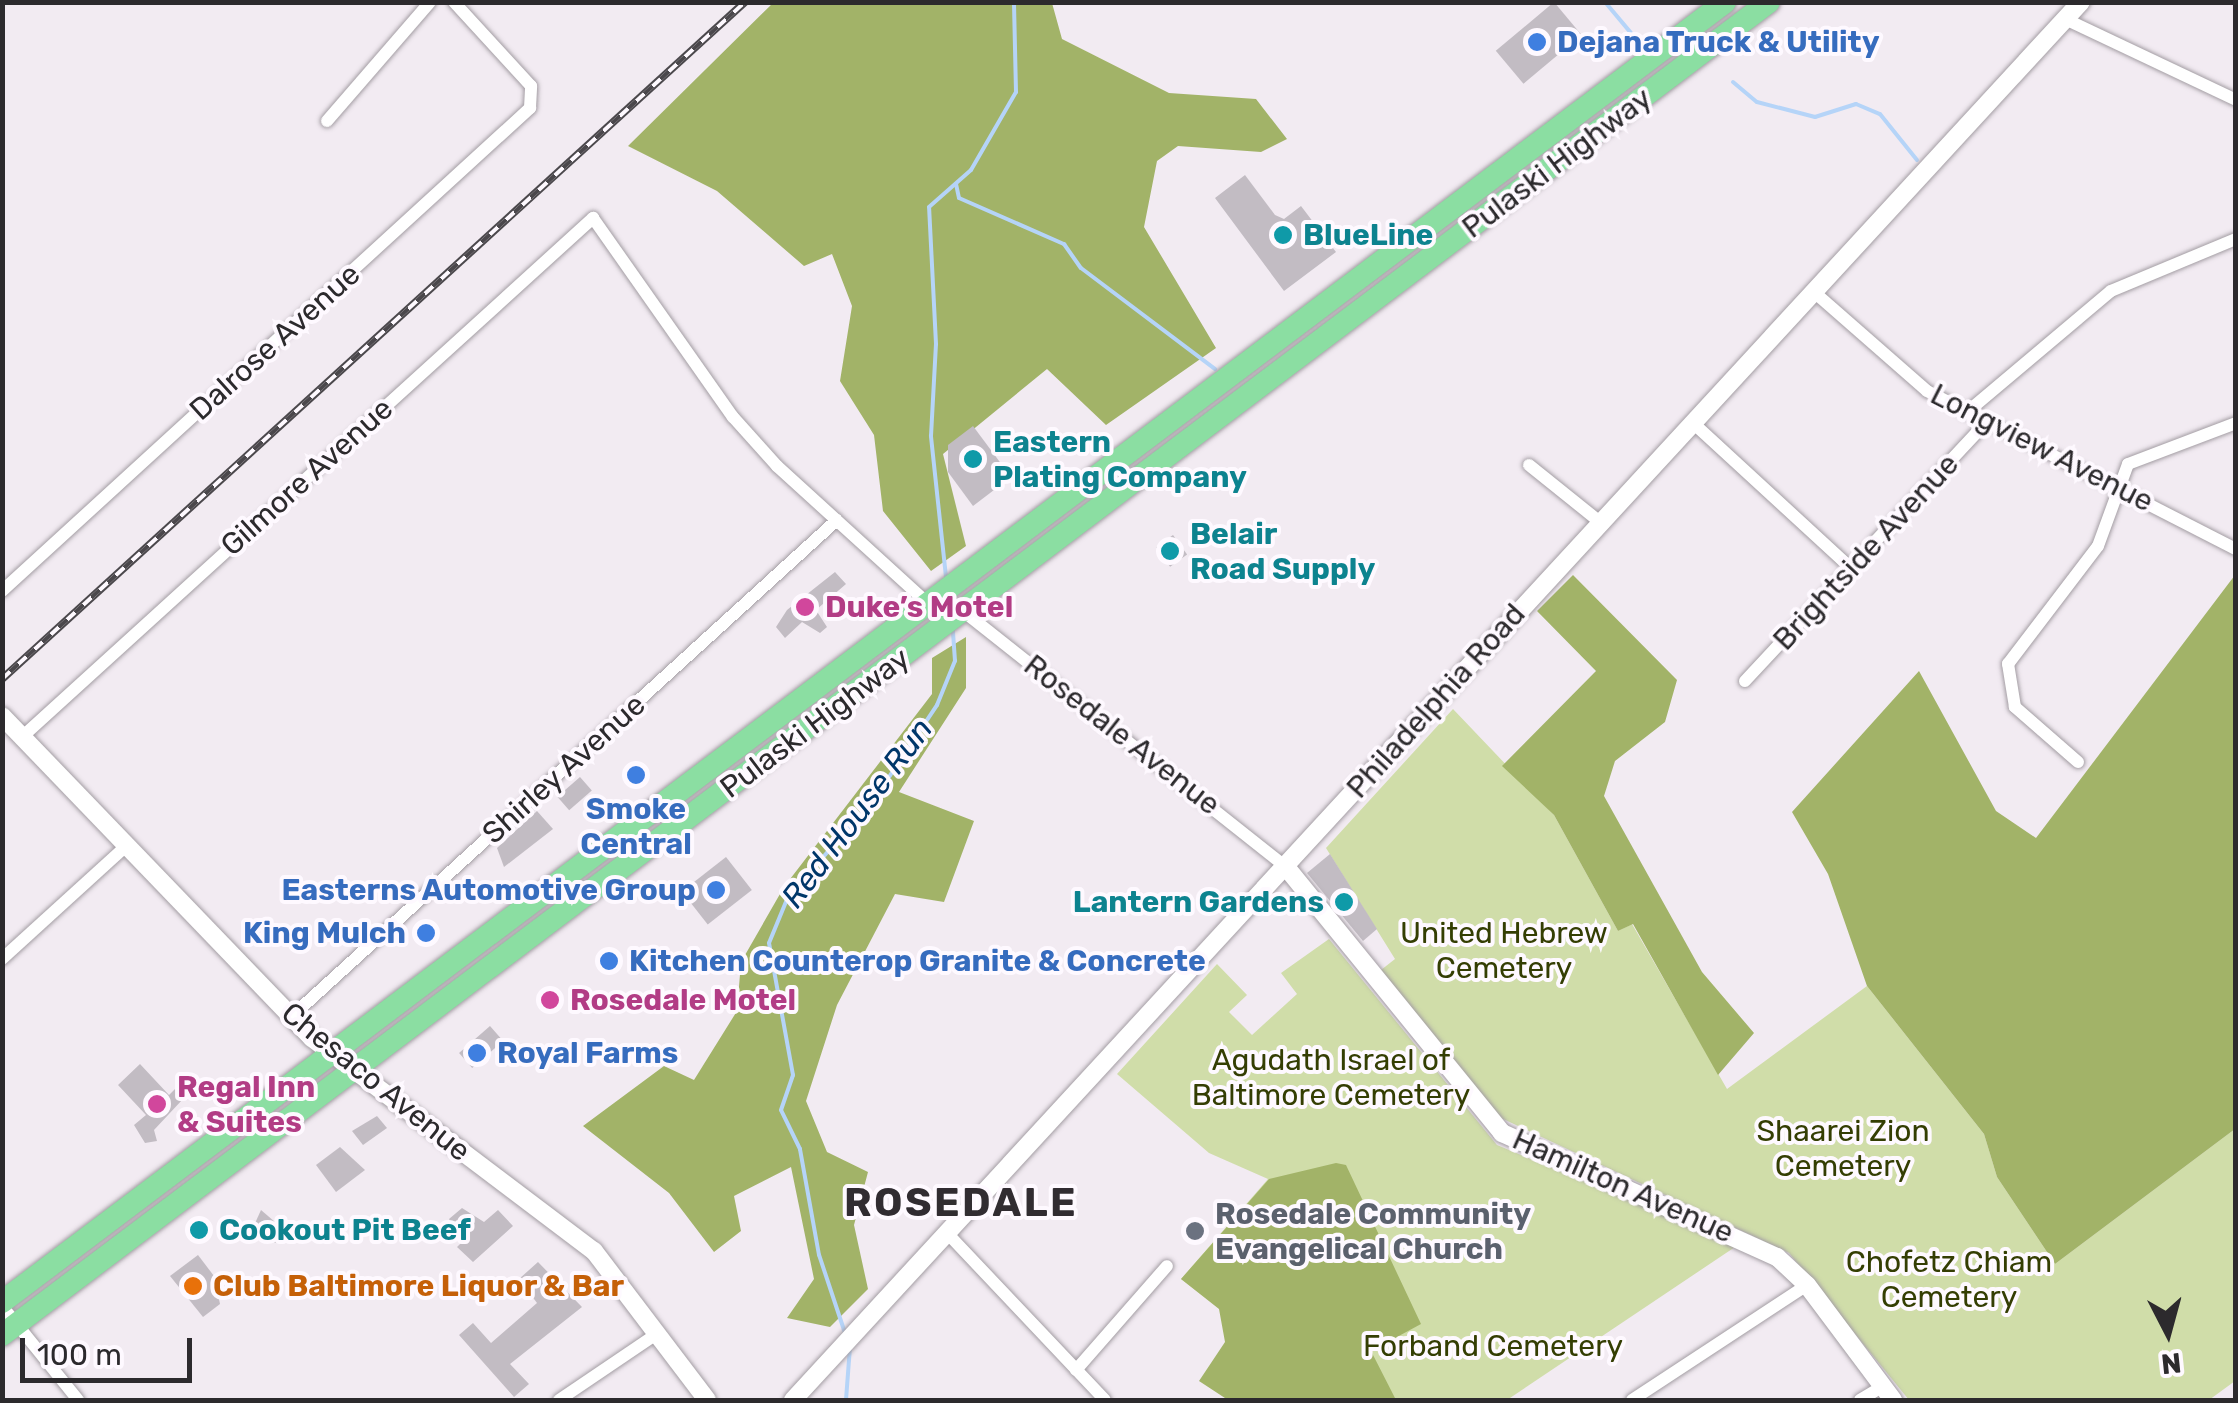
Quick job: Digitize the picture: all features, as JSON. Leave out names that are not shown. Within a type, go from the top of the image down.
[{"type":"highway","name":"Pulaski Highway","points":[[6,1316],[334,1055],[1725,2]]},
{"type":"highway","name":"Pulaski Highway","points":[[6,1316],[354,1071],[1770,2]]},
{"type":"main road","name":"Philadelphia Road","points":[[793,1400],[2082,2]]},
{"type":"main road","name":"Chesaco Avenue","points":[[13,727],[124,848],[291,1018],[354,1071],[594,1251],[652,1337],[707,1400]]},
{"type":"main road","name":"Hamilton Avenue","points":[[1286,867],[1502,1134],[1746,1240],[1808,1285],[1888,1393]]},
{"type":"street","points":[[327,121],[430,2]]},
{"type":"street","name":"Dalrose Avenue","points":[[2,590],[530,108],[531,86],[454,2]]},
{"type":"street","points":[[2065,20],[2236,100]]},
{"type":"street","name":"Gilmore Avenue","points":[[13,727],[593,218],[733,417],[837,520]]},
{"type":"street","name":"Brightside Avenue","points":[[1966,413],[2111,291],[2236,239]]},
{"type":"street","name":"Longview Avenue","points":[[1814,292],[1906,378],[1966,413],[2122,486],[2236,549]]},
{"type":"street","points":[[1692,422],[1852,569]]},
{"type":"street","name":"Brightside Avenue","points":[[1745,681],[1986,423]]},
{"type":"street","points":[[2078,762],[2016,708],[2008,664],[2098,546],[2128,464],[2236,423]]},
{"type":"street","points":[[1530,465],[1600,522]]},
{"type":"street","points":[[837,520],[930,605]]},
{"type":"street","name":"Shirley Avenue","points":[[291,1018],[837,520]]},
{"type":"street","name":"Rosedale Avenue","points":[[930,605],[963,611],[1286,867]]},
{"type":"street","points":[[2,959],[124,848]]},
{"type":"street","points":[[948,1234],[1105,1400]]},
{"type":"street","points":[[1076,1370],[1167,1266]]},
{"type":"street","points":[[1632,1400],[1808,1285]]},
{"type":"street","points":[[6,1316],[78,1400]]},
{"type":"street","points":[[559,1400],[652,1337]]},
{"type":"street","points":[[1860,1400],[1888,1393]]},
{"type":"green space","points":[[774,2],[1052,3],[1062,39],[1169,93],[1256,99],[1287,139],[1261,152],[1178,146],[1157,161],[1144,227],[1216,348],[1106,425],[1047,369],[943,454],[966,546],[931,571],[883,511],[874,435],[840,381],[852,306],[832,254],[804,266],[717,191],[628,146]]},
{"type":"green space","points":[[1573,575],[1677,680],[1665,722],[1615,761],[1604,796],[1702,972],[1754,1033],[1718,1075],[1633,924],[1618,931],[1554,815],[1502,766],[1596,671],[1537,611]]},
{"type":"green space","points":[[2235,575],[2235,1129],[2055,1264],[1997,1177],[1984,1134],[1867,986],[1828,874],[1792,812],[1919,671],[1996,811],[2036,838]]},
{"type":"green space","points":[[966,637],[966,688],[899,792],[974,821],[944,902],[895,894],[837,1005],[806,1101],[827,1152],[868,1172],[854,1225],[868,1289],[830,1327],[787,1318],[814,1279],[791,1167],[734,1196],[741,1231],[714,1252],[669,1193],[583,1126],[664,1066],[694,1080],[737,1011],[741,962],[784,887],[932,694],[932,658]]},
{"type":"green space","points":[[1453,709],[1554,815],[1618,931],[1632,924],[1727,1089],[1867,986],[1984,1134],[1997,1177],[2055,1264],[2235,1129],[2235,1381],[2209,1400],[1909,1400],[1789,1253],[1499,1117],[1381,970],[1395,959],[1326,848]]},
{"type":"green space","points":[[1329,939],[1497,1145],[1738,1245],[1507,1400],[1339,1400],[1181,1279],[1268,1179],[1209,1153],[1117,1074],[1217,964],[1247,995],[1229,1012],[1252,1035],[1297,994],[1281,973]]},
{"type":"green space","points":[[1336,1163],[1346,1165],[1421,1324],[1371,1351],[1396,1400],[1228,1400],[1199,1381],[1225,1342],[1219,1309],[1181,1279],[1269,1179]]},
{"type":"building","name":"Dejana Truck & Utility","points":[[1554,2],[1582,35],[1523,84],[1496,51]]},
{"type":"building","name":"BlueLine","points":[[1245,175],[1275,215],[1284,219],[1301,206],[1336,252],[1284,291],[1215,198]]},
{"type":"building","name":"Eastern Plating Company","points":[[973,426],[1011,477],[973,506],[948,472],[948,445]]},
{"type":"building","name":"Belair Road Supply","points":[[1173,535],[1187,554],[1170,567],[1156,547]]},
{"type":"building","name":"Duke’s Motel","points":[[835,572],[846,584],[816,610],[827,627],[820,633],[802,622],[785,638],[776,627],[787,610]]},
{"type":"building","points":[[580,777],[592,791],[569,810],[557,797]]},
{"type":"building","points":[[537,811],[553,829],[504,867],[497,848]]},
{"type":"building","name":"Lantern Gardens","points":[[1330,854],[1377,929],[1363,941],[1307,873]]},
{"type":"building","name":"Easterns Automotive Group","points":[[726,857],[752,890],[708,925],[682,891]]},
{"type":"building","name":"Royal Farms","points":[[490,1026],[503,1041],[472,1068],[459,1053]]},
{"type":"building","name":"Regal Inn & Suites","points":[[140,1064],[169,1095],[175,1089],[183,1099],[154,1130],[157,1141],[145,1143],[134,1125],[146,1115],[118,1085]]},
{"type":"building","points":[[377,1116],[387,1128],[363,1145],[352,1131]]},
{"type":"building","points":[[340,1147],[365,1170],[336,1192],[316,1165]]},
{"type":"building","points":[[462,1208],[484,1222],[498,1210],[513,1226],[473,1262],[457,1247],[462,1242],[449,1219]]},
{"type":"building","points":[[261,1210],[282,1228],[276,1243],[251,1232]]},
{"type":"building","name":"Club Baltimore Liquor & Bar","points":[[198,1255],[214,1276],[220,1304],[203,1317],[170,1276]]},
{"type":"building","points":[[538,1262],[582,1307],[510,1364],[529,1384],[514,1397],[459,1335],[473,1323],[491,1343],[537,1303],[519,1279]]},
{"type":"waterway","name":"Red House Run","points":[[946,577],[931,436],[936,344],[929,207],[971,170],[1016,92],[1014,2]]},
{"type":"waterway","points":[[1605,2],[1631,33]]},
{"type":"waterway","points":[[1733,82],[1757,102],[1815,117],[1856,104],[1880,114],[1917,160]]},
{"type":"waterway","points":[[956,184],[959,198],[1064,244],[1081,268],[1215,369]]},
{"type":"waterway","name":"Red House Run","points":[[845,1333],[819,1255],[800,1149],[781,1110],[793,1075],[769,943],[788,897],[875,798],[937,705],[955,661],[953,631]]},
{"type":"waterway","name":"Red House Run","points":[[846,1400],[850,1347]]},
{"type":"railway","points":[[2,679],[745,2]]},
{"type":"place","name":"Dejana Truck & Utility","points":[[1537,42]]},
{"type":"place","name":"BlueLine","points":[[1283,235]]},
{"type":"place","name":"Eastern Plating Company","points":[[973,459]]},
{"type":"place","name":"Belair Road Supply","points":[[1170,551]]},
{"type":"place","name":"Duke’s Motel","points":[[805,607]]},
{"type":"place","name":"Smoke Central","points":[[636,775]]},
{"type":"place","name":"Easterns Automotive Group","points":[[716,890]]},
{"type":"place","name":"Lantern Gardens","points":[[1344,902]]},
{"type":"place","name":"King Mulch","points":[[426,933]]},
{"type":"place","name":"Kitchen Counterop Granite & Concrete","points":[[609,961]]},
{"type":"place","name":"Rosedale Motel","points":[[550,1000]]},
{"type":"place","name":"Royal Farms","points":[[477,1053]]},
{"type":"place","name":"Regal Inn & Suites","points":[[157,1104]]},
{"type":"place","name":"Cookout Pit Beef","points":[[199,1230]]},
{"type":"place","name":"Rosedale Community Evangelical Church","points":[[1195,1231]]},
{"type":"place","name":"Club Baltimore Liquor & Bar","points":[[193,1286]]},
{"type":"district","name":"ROSEDALE","points":[[961,1203]]},
{"type":"park label","name":"United Hebrew Cemetery","points":[[1504,950]]},
{"type":"park label","name":"Agudath Israel of Baltimore Cemetery","points":[[1331,1077]]},
{"type":"park label","name":"Shaarei Zion Cemetery","points":[[1843,1148]]},
{"type":"park label","name":"Chofetz Chiam Cemetery","points":[[1949,1279]]},
{"type":"park label","name":"Forband Cemetery","points":[[1493,1346]]}]
